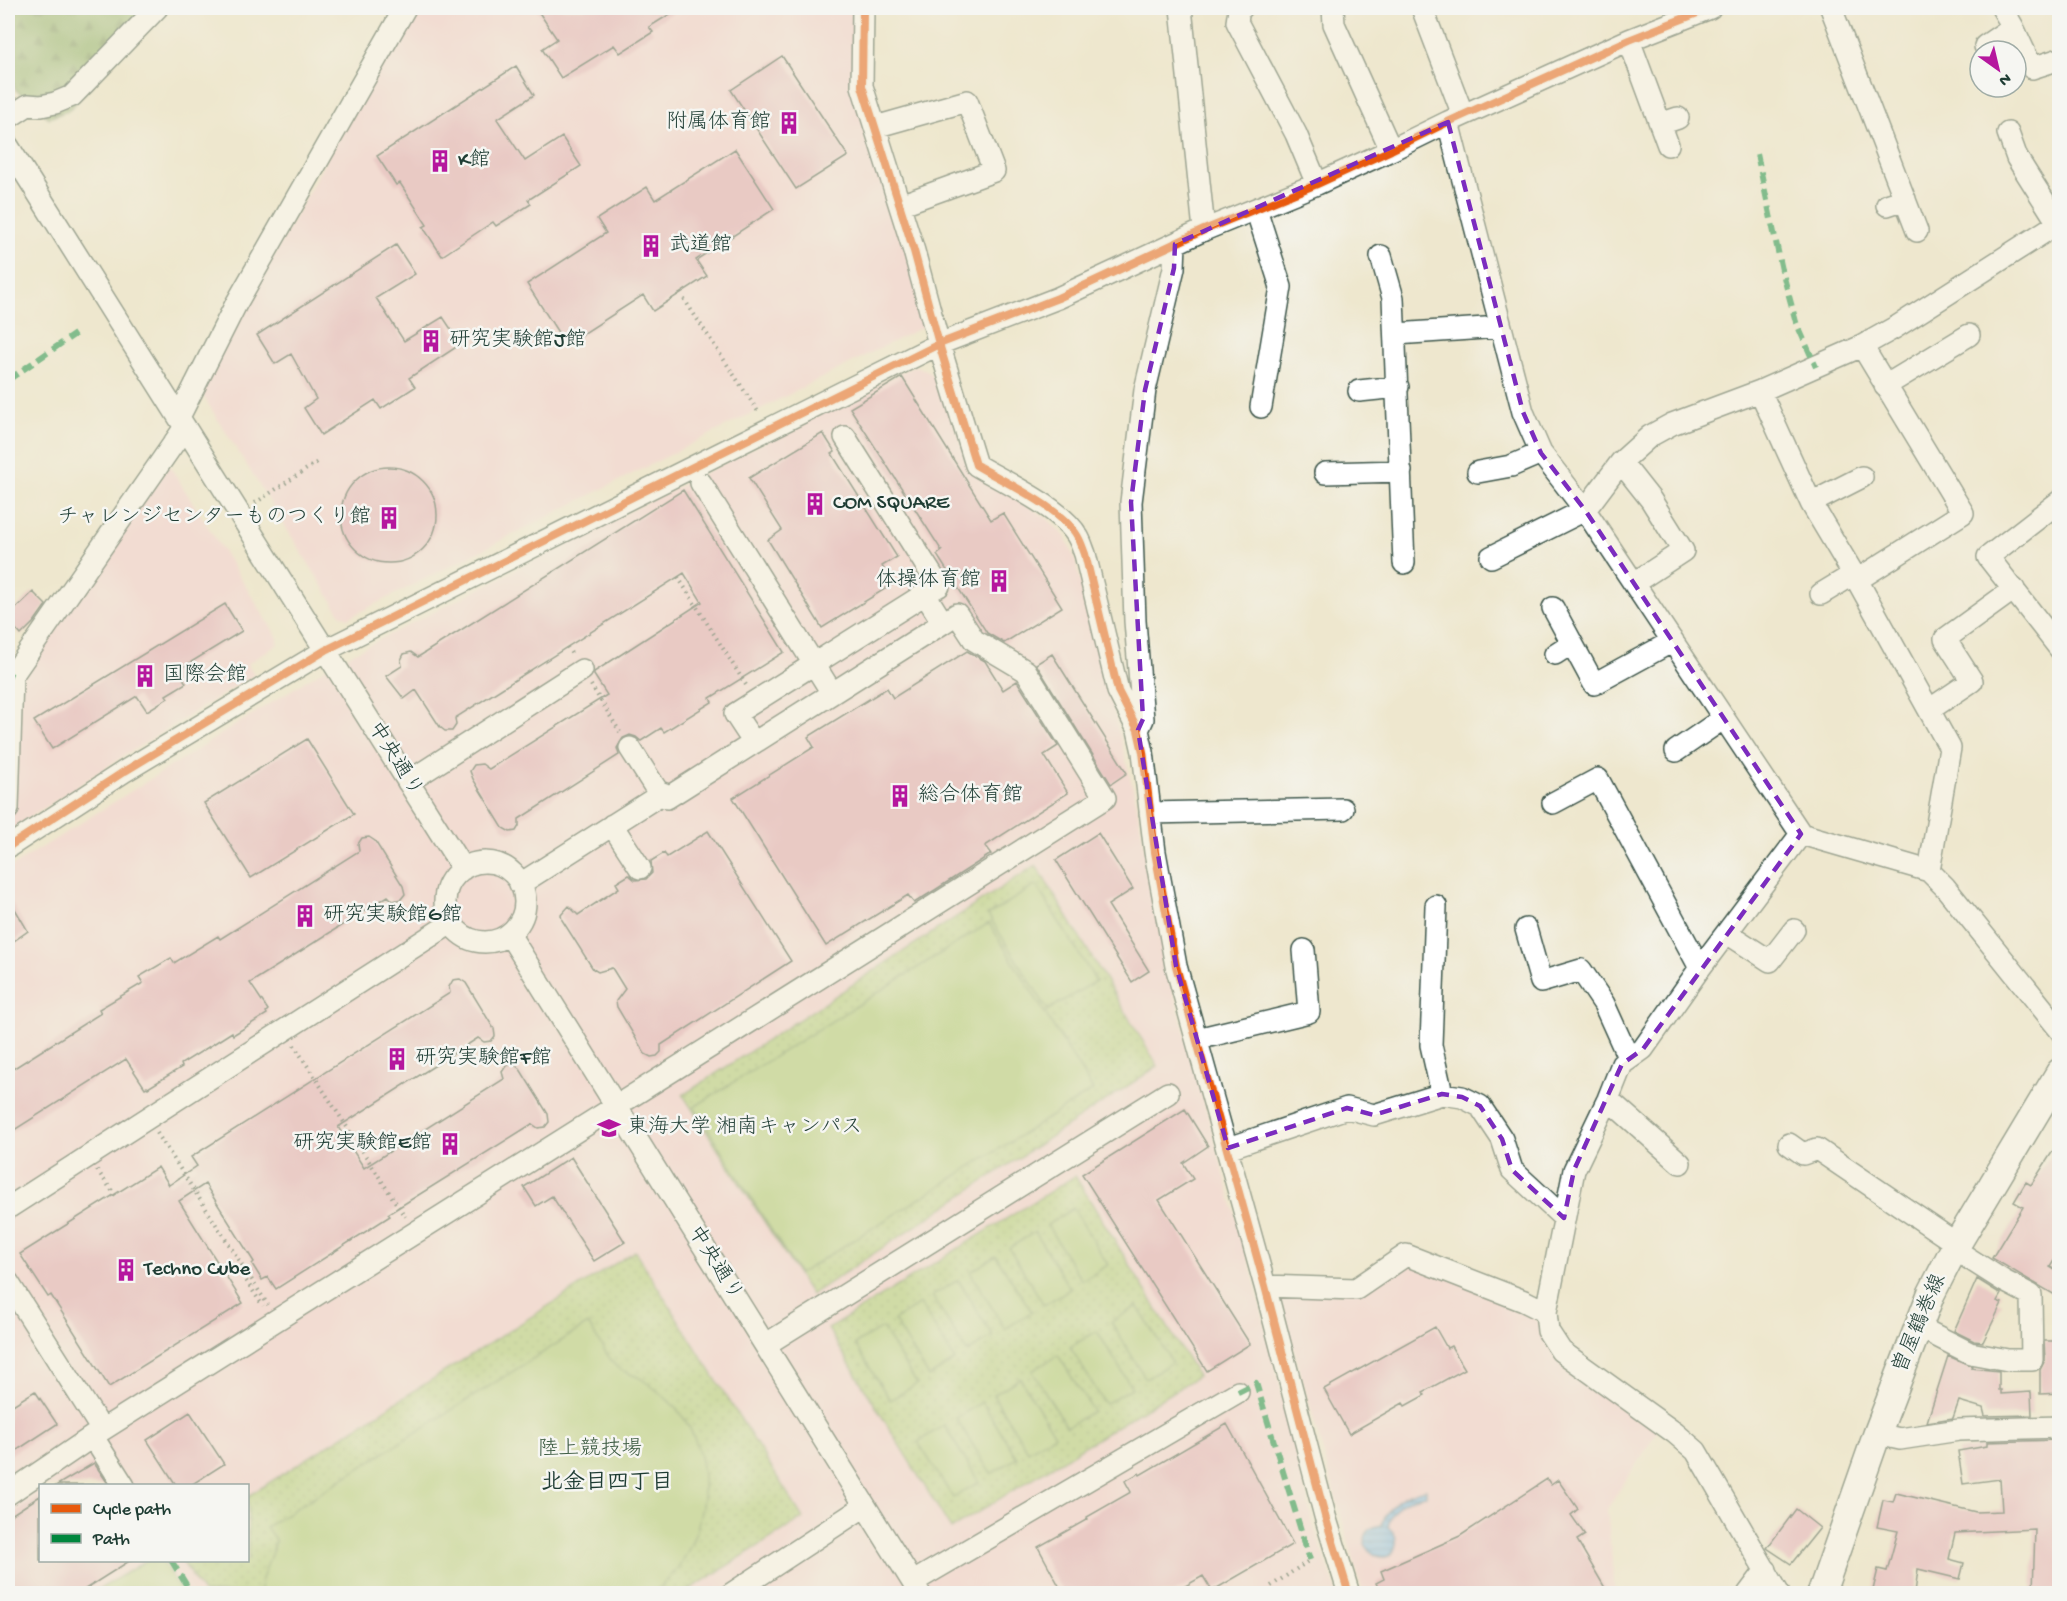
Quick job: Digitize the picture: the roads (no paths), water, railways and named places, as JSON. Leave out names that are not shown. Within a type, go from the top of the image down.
[{"type":"main road","name":"曽屋鶴巻線","points":[[1821,1593],[1877,1434],[1931,1294],[1955,1247],[2060,1072]]},
{"type":"street","points":[[8,118],[28,105],[41,106],[72,96],[157,8]]},
{"type":"street","points":[[8,809],[12,676],[182,422],[236,304],[405,8]]},
{"type":"street","points":[[862,8],[862,86],[900,205],[976,465],[1051,509],[1068,524],[1078,537],[1093,583],[1118,691],[1138,729],[1143,752],[1155,852],[1176,966],[1228,1148],[1325,1516],[1349,1593]]},
{"type":"street","points":[[1181,8],[1204,230]]},
{"type":"street","points":[[1242,8],[1239,9],[1237,22],[1296,134],[1317,184]]},
{"type":"street","points":[[1333,8],[1334,24],[1391,150]]},
{"type":"street","points":[[1422,8],[1455,118],[1500,327],[1523,412],[1542,453],[1585,510],[1801,834],[1929,871],[1945,886],[2060,1030]]},
{"type":"street","points":[[8,847],[125,771],[326,650],[939,344],[1058,298],[1204,230],[1317,184],[1455,118],[1629,40],[1710,8]]},
{"type":"street","points":[[1831,8],[1896,202],[1917,231]]},
{"type":"street","points":[[2002,8],[2032,68],[2060,59]]},
{"type":"street","points":[[1995,39],[2013,27]]},
{"type":"street","points":[[1629,40],[1669,121],[1668,145]]},
{"type":"street","points":[[876,127],[966,101],[994,171],[900,205]]},
{"type":"street","points":[[1491,557],[1585,510],[1621,462],[1650,436],[1665,428],[1760,392],[1862,346],[1896,327],[2059,222],[2010,161],[2008,133]]},
{"type":"street","name":"中央通り","points":[[8,146],[463,869]]},
{"type":"street","points":[[1256,209],[1281,287],[1261,407]]},
{"type":"street","points":[[1138,729],[1143,719],[1135,621],[1131,502],[1145,390],[1174,268],[1175,244]]},
{"type":"street","points":[[1381,256],[1393,298],[1404,563]]},
{"type":"street","points":[[1395,334],[1500,327]]},
{"type":"street","points":[[1885,386],[1969,335]]},
{"type":"street","points":[[1821,594],[1855,577],[1963,513],[1862,346]]},
{"type":"street","points":[[1359,391],[1398,387]]},
{"type":"street","points":[[1760,392],[1811,503],[1950,748],[1929,871]]},
{"type":"street","points":[[754,743],[735,714],[939,586],[845,437]]},
{"type":"street","points":[[1478,472],[1511,466],[1542,453]]},
{"type":"street","points":[[1621,462],[1651,500],[1683,551],[1634,583]]},
{"type":"street","points":[[1325,474],[1401,471]]},
{"type":"street","points":[[1811,503],[1862,477]]},
{"type":"street","points":[[701,483],[832,693]]},
{"type":"street","points":[[2060,501],[1988,557],[2060,649]]},
{"type":"street","points":[[1929,710],[1972,681],[1946,639],[2014,589]]},
{"type":"street","points":[[925,594],[943,623]]},
{"type":"street","points":[[1553,608],[1563,649],[1594,684],[1673,642]]},
{"type":"street","points":[[8,1494],[98,1433],[1105,798],[1026,671],[974,640],[957,614],[667,798],[663,793],[520,884]]},
{"type":"street","points":[[408,782],[582,670]]},
{"type":"street","points":[[1676,751],[1724,718]]},
{"type":"street","points":[[630,748],[660,795]]},
{"type":"street","points":[[1553,803],[1598,779],[1700,968]]},
{"type":"street","points":[[1150,813],[1343,809]]},
{"type":"street","points":[[612,825],[640,868]]},
{"type":"street","points":[[1779,1593],[1696,1451],[1675,1432],[1562,1351],[1548,1331],[1546,1312],[1574,1170],[1608,1100],[1622,1064],[1628,1057],[1643,1049],[1700,968],[1801,834]]},
{"type":"street","points":[[487,862],[499,865],[510,871],[520,884],[524,893],[525,906],[521,920],[509,934],[488,942],[475,941],[462,936],[451,923],[446,914],[446,894],[453,877],[463,869],[487,862]]},
{"type":"street","points":[[1436,906],[1431,1045],[1442,1094]]},
{"type":"street","points":[[8,1208],[451,923]]},
{"type":"street","points":[[1526,929],[1541,982],[1581,970],[1604,1004],[1628,1057]]},
{"type":"street","points":[[1727,933],[1770,961],[1794,930]]},
{"type":"street","name":"中央通り","points":[[509,934],[916,1588]]},
{"type":"street","points":[[1197,1039],[1309,1012],[1304,950]]},
{"type":"street","points":[[765,1345],[1168,1093]]},
{"type":"street","points":[[1228,1148],[1347,1108],[1374,1115],[1442,1094],[1462,1097],[1480,1107],[1502,1139],[1512,1170],[1564,1218]]},
{"type":"street","points":[[1608,1100],[1680,1163]]},
{"type":"street","points":[[1789,1144],[1803,1154],[1817,1149],[2004,1281],[2031,1295],[2032,1360],[2008,1360],[1970,1353],[1917,1326]]},
{"type":"street","points":[[1265,1286],[1356,1289],[1406,1255],[1524,1301],[1546,1312]]},
{"type":"street","points":[[8,1282],[98,1433],[124,1484]]},
{"type":"street","points":[[916,1588],[1238,1392]]},
{"type":"street","points":[[1877,1434],[1900,1439],[1959,1430],[2060,1427]]},
{"type":"street","points":[[731,1593],[865,1506]]},
{"type":"street","points":[[1748,1593],[1766,1570]]},
{"type":"water","points":[[1426,1489],[1426,1495],[1401,1504],[1392,1514],[1388,1527],[1396,1538],[1396,1543],[1392,1553],[1385,1557],[1370,1551],[1365,1544],[1364,1536],[1369,1530],[1382,1525],[1388,1511],[1398,1500]]},
{"type":"place","name":"附属体育館","points":[[789,123]]},
{"type":"place","name":"K館","points":[[440,161]]},
{"type":"place","name":"武道館","points":[[651,246]]},
{"type":"place","name":"研究実験館J館","points":[[431,341]]},
{"type":"place","name":"COM SQUARE","points":[[815,504]]},
{"type":"place","name":"チャレンジセンターものつくり館","points":[[389,518]]},
{"type":"place","name":"体操体育館","points":[[999,581]]},
{"type":"place","name":"国際会館","points":[[145,676]]},
{"type":"place","name":"総合体育館","points":[[900,796]]},
{"type":"place","name":"研究実験館G館","points":[[305,916]]},
{"type":"place","name":"研究実験館F館","points":[[397,1059]]},
{"type":"place","name":"東海大学 湘南キャンパス","points":[[609,1128]]},
{"type":"place","name":"研究実験館E館","points":[[450,1144]]},
{"type":"place","name":"Techno Cube","points":[[126,1270]]},
{"type":"district","name":"北金目四丁目","points":[[607,1484]]},
{"type":"park label","name":"陸上競技場","points":[[590,1450]]}]
